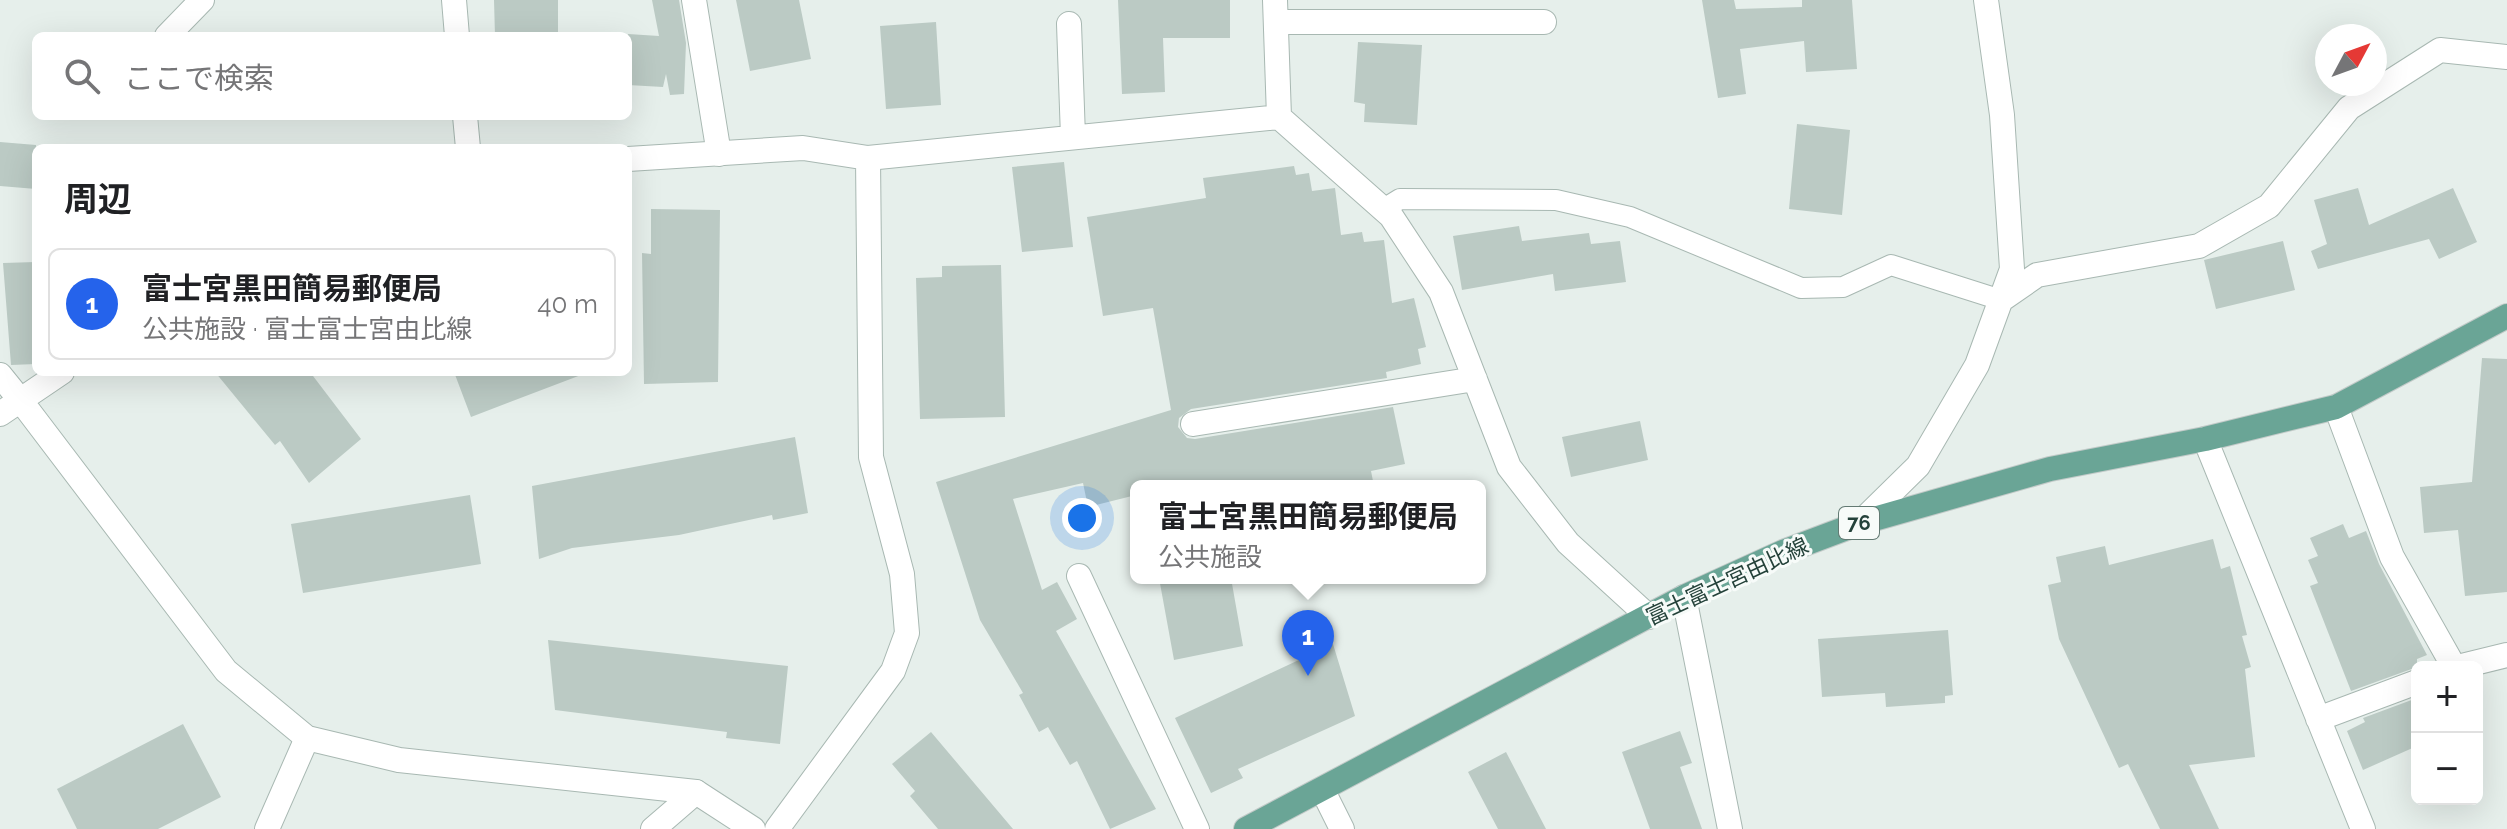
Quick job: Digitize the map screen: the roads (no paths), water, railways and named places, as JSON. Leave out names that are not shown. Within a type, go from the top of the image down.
[{"type":"main road","name":"富士富士宮由比線","points":[[1246,829],[1323,791],[1684,597],[1783,552],[1860,523],[2050,469],[2205,439],[2336,407],[2507,316]]},
{"type":"street","points":[[171,32],[202,0]]},
{"type":"street","points":[[454,0],[457,32]]},
{"type":"street","points":[[694,0],[719,154]]},
{"type":"street","points":[[1860,523],[1918,466],[1977,365],[2012,269],[2002,115],[1986,0]]},
{"type":"street","points":[[1544,22],[1275,11],[1279,117],[1391,216],[1441,292],[1509,467],[1568,543],[1649,617]]},
{"type":"street","points":[[1069,24],[1073,137]]},
{"type":"street","points":[[2001,300],[2037,275],[2199,246],[2269,206],[2349,108],[2440,50],[2507,57]]},
{"type":"street","points":[[632,159],[803,148],[868,158],[1279,117]]},
{"type":"street","points":[[465,120],[468,144]]},
{"type":"street","points":[[777,829],[893,671],[907,633],[902,574],[871,457],[868,158]]},
{"type":"street","points":[[0,375],[226,671],[307,738],[399,760],[696,792],[753,829]]},
{"type":"street","points":[[0,414],[56,376]]},
{"type":"street","points":[[1193,424],[1475,379]]},
{"type":"street","points":[[2336,407],[2392,557],[2453,661]]},
{"type":"street","points":[[2205,439],[2363,829]]},
{"type":"street","points":[[1079,576],[1197,829]]},
{"type":"street","points":[[1684,597],[1730,829]]},
{"type":"street","points":[[2482,661],[2507,655]]},
{"type":"street","points":[[2318,719],[2411,684]]},
{"type":"street","points":[[267,829],[307,738]]},
{"type":"street","points":[[1323,791],[1342,829]]},
{"type":"street","points":[[653,829],[696,792]]},
{"type":"lane","points":[[1382,210],[1400,199],[1556,200],[1630,217],[1801,288],[1843,287],[1891,265],[2001,300]]},
{"type":"place","name":"富士宮黒田簡易郵便局","points":[[1308,676]]}]
